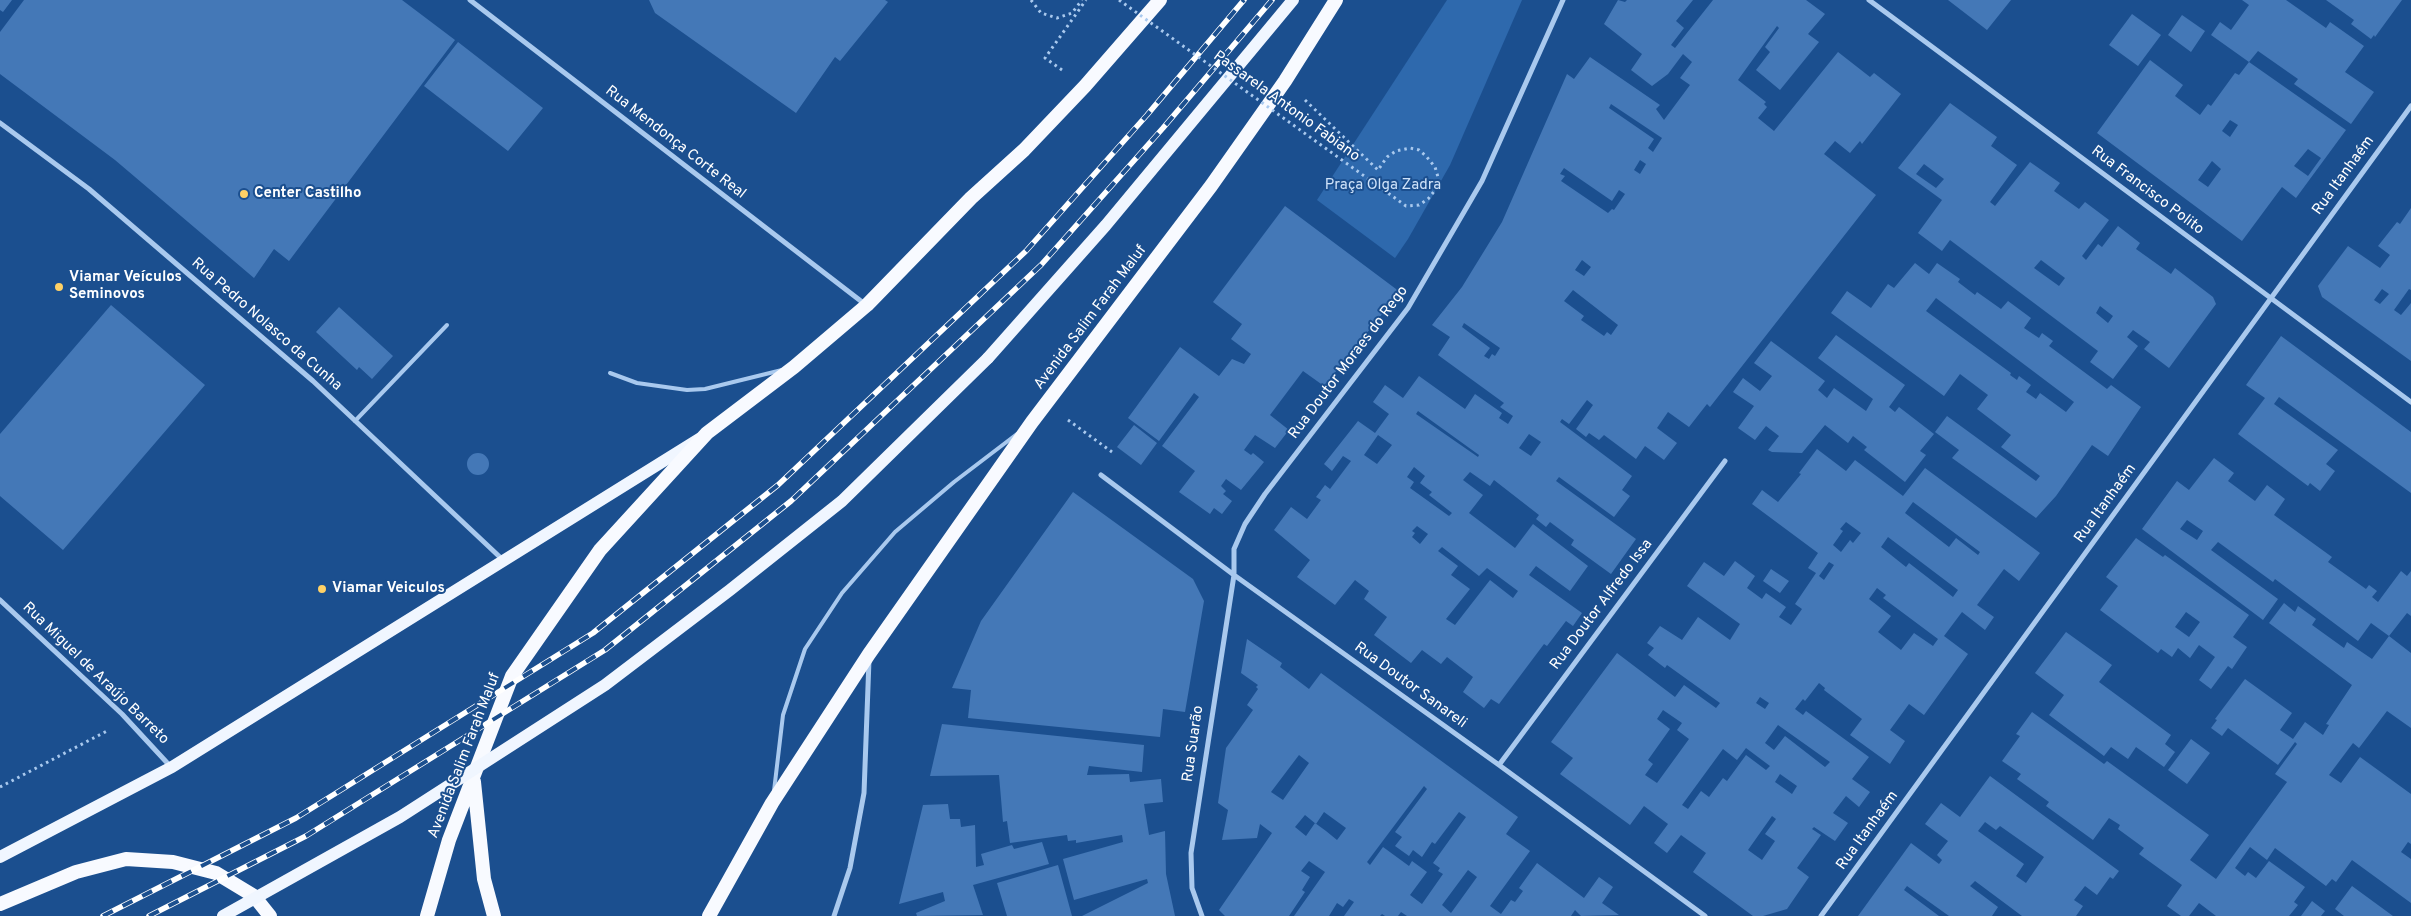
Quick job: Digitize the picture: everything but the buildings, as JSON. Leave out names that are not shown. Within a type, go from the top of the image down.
[{"type":"highway","name":"Avenida Salim Farah Maluf","points":[[427,916],[449,840],[512,676],[600,550],[707,433],[794,367],[866,305],[971,198],[1024,150],[1085,86],[1160,0]]},
{"type":"highway","name":"Avenida Salim Farah Maluf","points":[[709,916],[772,803],[869,654],[1032,422],[1211,186],[1285,81],[1336,0]]},
{"type":"highway","points":[[473,778],[484,879],[494,916]]},
{"type":"highway","points":[[0,904],[76,872],[126,859],[173,862],[216,873],[254,896],[270,916]]},
{"type":"main road","points":[[223,916],[400,816],[605,685],[730,590],[842,501],[988,358],[1106,225],[1293,0]]},
{"type":"main road","points":[[1,853],[172,767],[707,433]]},
{"type":"street","name":"Rua Mendonça Corte Real","points":[[470,0],[866,305]]},
{"type":"street","name":"Rua Doutor Moraes do Rego","points":[[1234,575],[1234,549],[1245,524],[1408,308],[1482,181],[1563,0]]},
{"type":"street","name":"Rua Francisco Polito","points":[[1869,0],[2411,402]]},
{"type":"street","name":"Rua Itanhaém","points":[[1821,916],[2411,106]]},
{"type":"street","name":"Rua Pedro Nolasco da Cunha","points":[[0,122],[89,189],[313,381],[504,561]]},
{"type":"street","name":"Rua Doutor Alfredo Issa","points":[[1499,765],[1725,460]]},
{"type":"street","name":"Rua Doutor Sanareli","points":[[1101,475],[1234,575],[1499,765],[1705,916]]},
{"type":"street","name":"Rua Suarão","points":[[1202,916],[1192,888],[1191,853],[1222,642],[1234,575]]},
{"type":"street","name":"Rua Miguel de Araújo Barreto","points":[[0,600],[127,720],[172,767]]},
{"type":"street","points":[[834,916],[850,868],[864,793],[869,654]]},
{"type":"lane","points":[[355,421],[447,325]]},
{"type":"lane","points":[[610,372],[637,383],[652,386],[705,389],[794,367]]},
{"type":"lane","points":[[772,803],[783,715],[805,649],[842,593],[895,532],[954,482],[1032,422]]},
{"type":"path","points":[[1031,0],[1041,13],[1057,18],[1072,12],[1084,0]]},
{"type":"path","points":[[1084,0],[1045,58],[1085,86]]},
{"type":"path","name":"Passarela Antonio Fabiano","points":[[1119,0],[1406,206],[1419,205],[1436,190],[1438,177],[1436,167],[1419,150],[1410,148],[1396,152],[1388,157],[1378,170],[1285,81]]},
{"type":"path","points":[[1063,416],[1116,455]]},
{"type":"path","points":[[0,788],[127,720]]},
{"type":"green space","name":"Praça Olga Zadra","points":[[1447,0],[1522,0],[1450,165],[1408,239],[1395,258],[1317,200]]},
{"type":"railway","points":[[103,916],[296,818],[593,633],[778,485],[1026,251],[1147,115],[1244,0]]},
{"type":"railway","points":[[149,916],[306,836],[605,650],[791,501],[1041,265],[1163,128],[1272,0]]},
{"type":"place","name":"Center Castilho","points":[[244,194]]},
{"type":"place","name":"Viamar Veículos Seminovos","points":[[59,287]]},
{"type":"place","name":"Viamar Veiculos","points":[[322,589]]}]
